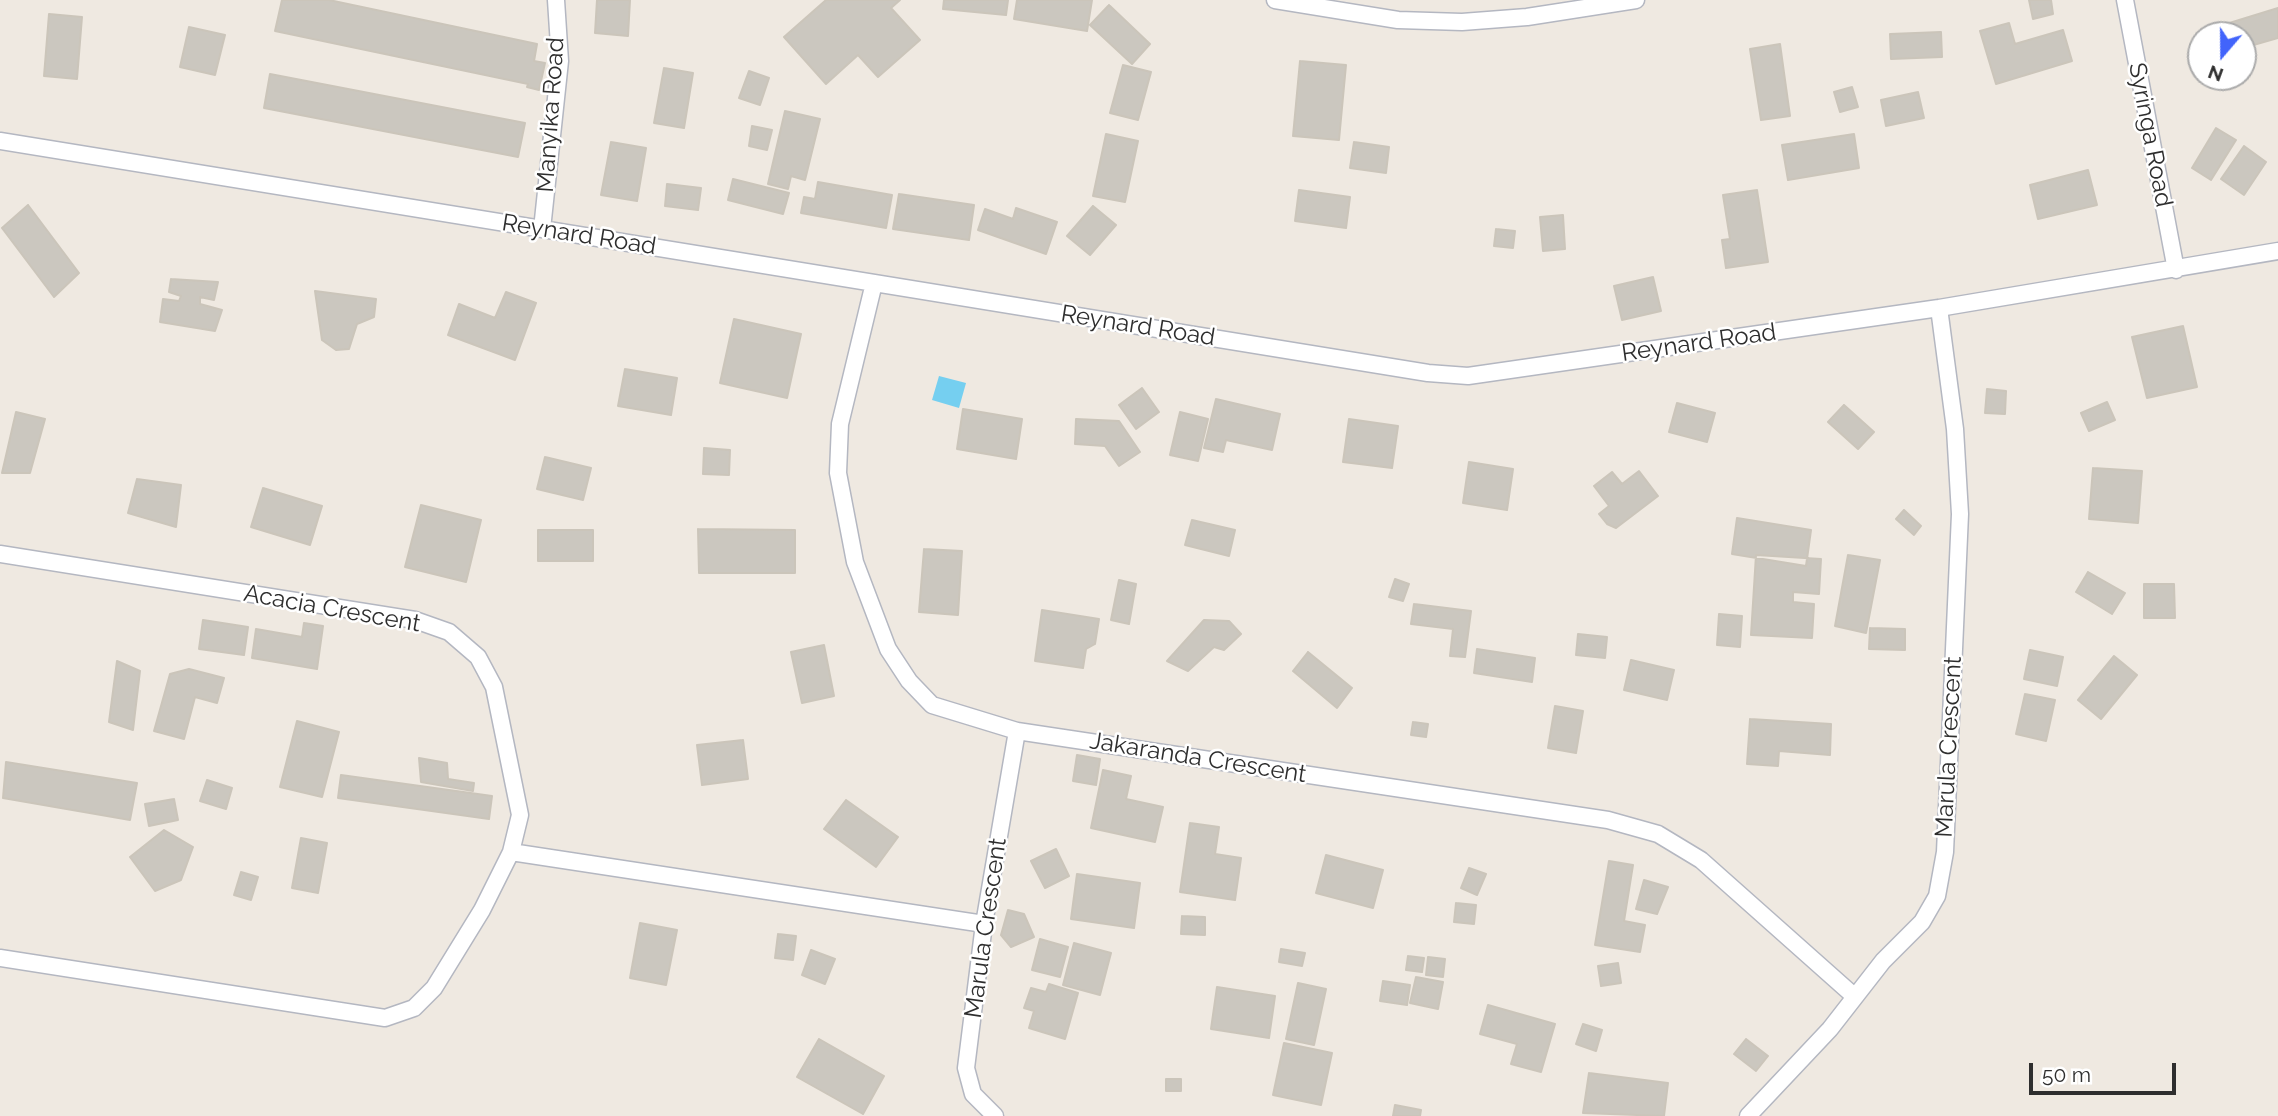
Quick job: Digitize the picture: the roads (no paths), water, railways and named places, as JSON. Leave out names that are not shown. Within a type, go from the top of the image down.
[{"type":"street","name":"Manyika Road","points":[[541,229],[560,61],[556,0]]},
{"type":"street","points":[[1275,0],[1398,20],[1462,22],[1527,17],[1636,0]]},
{"type":"street","name":"Syringa Road","points":[[2124,0],[2176,270]]},
{"type":"street","name":"Reynard Road","points":[[0,141],[1428,373],[1468,376],[1939,308],[2278,251]]},
{"type":"street","name":"Jakaranda Crescent","points":[[874,284],[840,424],[838,473],[855,562],[888,649],[909,681],[932,705],[1017,731],[1608,820],[1658,834],[1701,860],[1854,996]]},
{"type":"street","name":"Marula Crescent","points":[[1748,1116],[1830,1029],[1883,961],[1922,922],[1937,896],[1945,852],[1960,514],[1955,429],[1939,308]]},
{"type":"street","name":"Acacia Crescent","points":[[0,554],[415,620],[449,632],[478,657],[494,687],[520,815],[511,852],[482,910],[434,988],[414,1009],[385,1018],[0,958]]},
{"type":"street","name":"Marula Crescent","points":[[995,1116],[973,1094],[966,1068],[984,924],[1017,731]]},
{"type":"street","points":[[511,852],[984,924]]},
{"type":"water","points":[[939,376],[966,383],[959,408],[932,400]]}]
